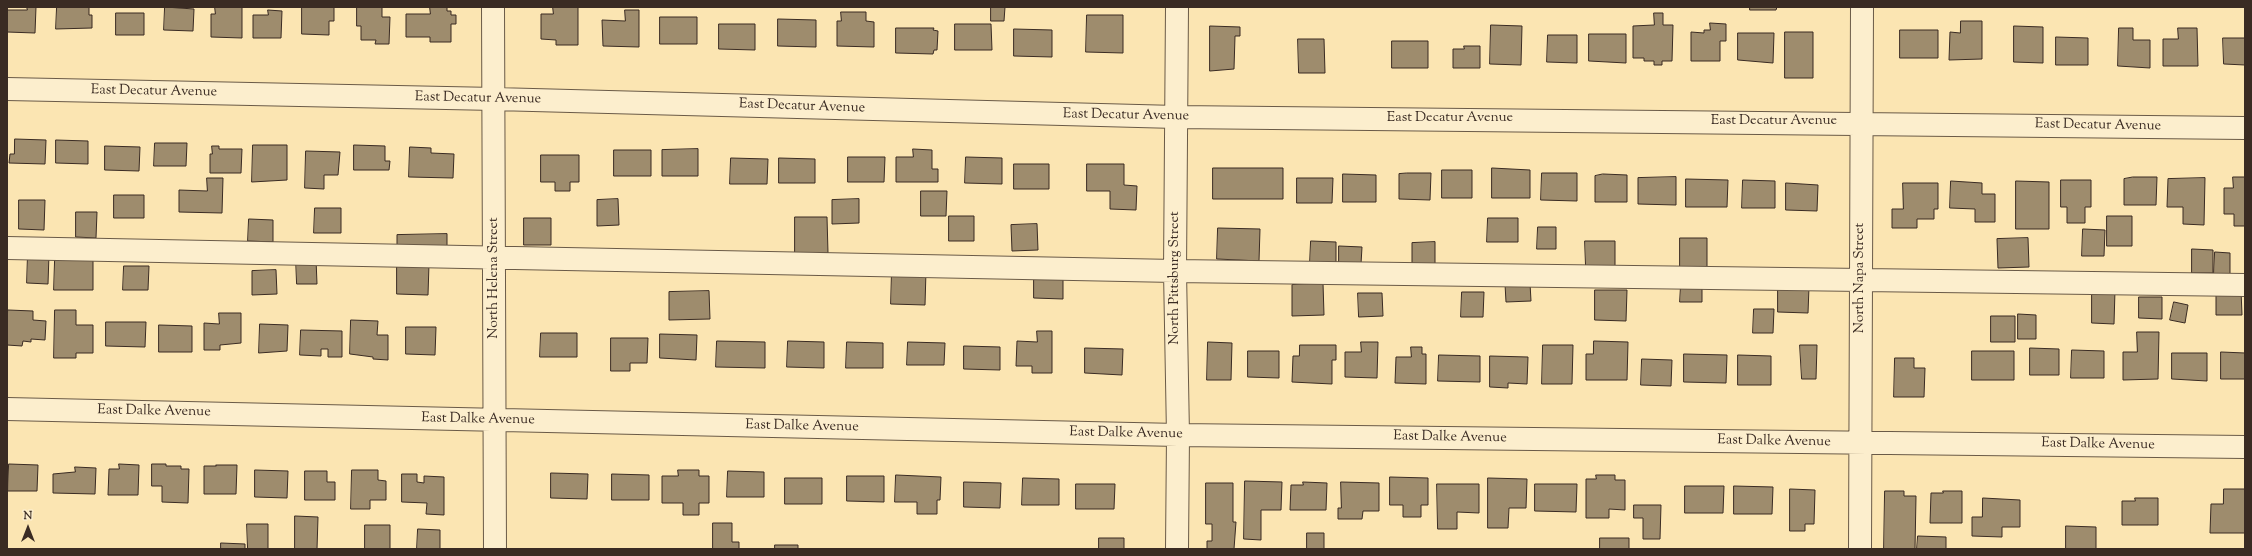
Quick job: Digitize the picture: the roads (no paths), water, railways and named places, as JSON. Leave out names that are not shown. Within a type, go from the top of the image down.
[{"type":"street","name":"North Helena Street","points":[[493,7],[495,99],[495,549]]},
{"type":"street","name":"North Pittsburg Street","points":[[1176,7],[1175,271],[1178,435],[1177,549]]},
{"type":"street","name":"North Napa Street","points":[[1860,549],[1862,7]]},
{"type":"street","name":"East Decatur Avenue","points":[[7,89],[495,99],[1176,117],[2245,128]]},
{"type":"street","points":[[7,248],[495,259],[1175,271],[2245,285]]},
{"type":"street","name":"East Dalke Avenue","points":[[7,409],[1178,435],[2245,447]]}]
